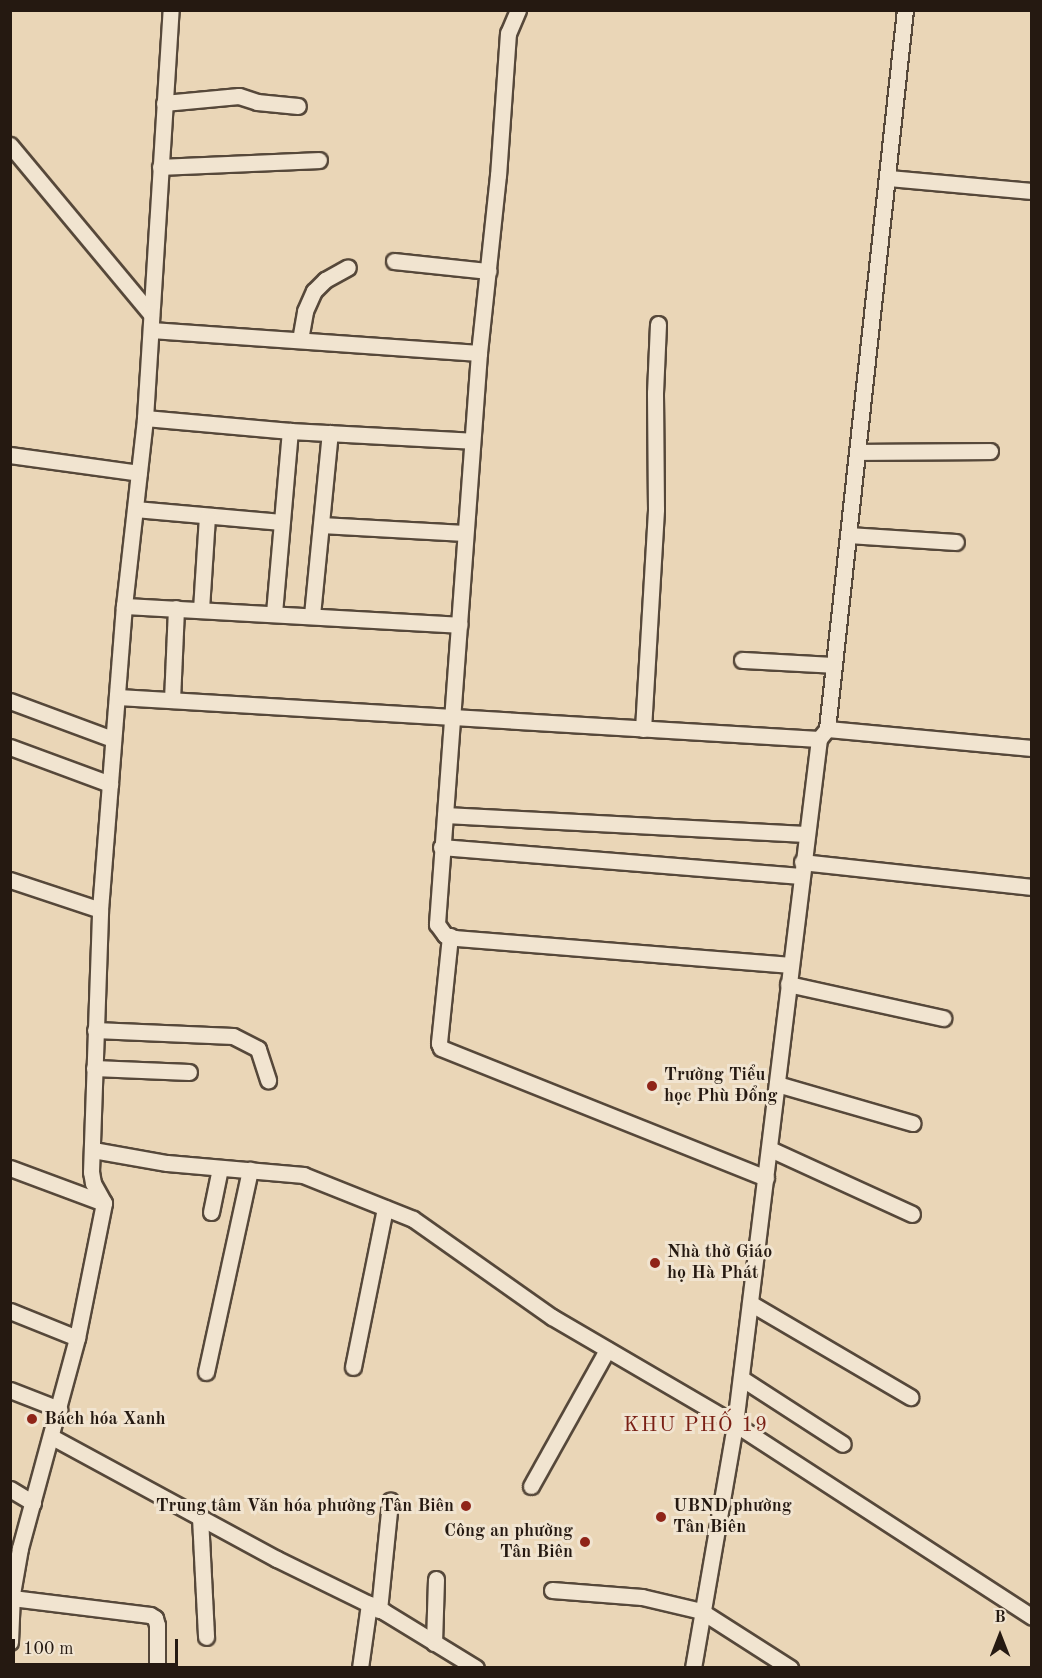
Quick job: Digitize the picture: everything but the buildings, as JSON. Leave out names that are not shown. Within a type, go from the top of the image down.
[{"type":"street","points":[[10,1642],[11,1595],[20,1548],[52,1437],[77,1338],[104,1203],[93,1183],[95,1029],[100,910],[124,606],[145,418],[171,10]]},
{"type":"street","points":[[518,10],[508,33],[479,353],[454,716],[435,918],[440,930],[450,936],[790,965]]},
{"type":"street","points":[[693,1668],[735,1424],[770,1149],[805,834],[834,665],[905,10]]},
{"type":"street","points":[[164,103],[239,96],[257,102],[298,106]]},
{"type":"street","points":[[10,145],[151,314]]},
{"type":"street","points":[[160,168],[319,160]]},
{"type":"street","points":[[888,178],[1032,191]]},
{"type":"street","points":[[394,261],[488,271]]},
{"type":"street","points":[[300,340],[305,311],[314,291],[325,280],[348,267]]},
{"type":"street","points":[[643,729],[656,509],[658,324]]},
{"type":"street","points":[[151,330],[479,353]]},
{"type":"street","points":[[145,418],[290,431],[472,441]]},
{"type":"street","points":[[274,613],[290,431]]},
{"type":"street","points":[[312,615],[330,433]]},
{"type":"street","points":[[856,452],[990,451]]},
{"type":"street","points":[[10,455],[139,473]]},
{"type":"street","points":[[135,509],[281,522]]},
{"type":"street","points":[[201,609],[207,516]]},
{"type":"street","points":[[321,525],[465,533]]},
{"type":"street","points":[[848,535],[956,542]]},
{"type":"street","points":[[124,606],[459,625]]},
{"type":"street","points":[[172,700],[176,608]]},
{"type":"street","points":[[742,660],[834,665]]},
{"type":"street","points":[[118,697],[643,729],[823,734],[1032,748]]},
{"type":"street","points":[[10,701],[113,739]]},
{"type":"street","points":[[10,747],[110,784]]},
{"type":"street","points":[[445,815],[805,834]]},
{"type":"street","points":[[441,847],[801,869],[1032,887]]},
{"type":"street","points":[[10,880],[100,910]]},
{"type":"street","points":[[450,936],[439,1043],[441,1048],[766,1178]]},
{"type":"street","points":[[788,984],[943,1018]]},
{"type":"street","points":[[95,1029],[234,1036],[258,1049],[268,1080]]},
{"type":"street","points":[[94,1068],[189,1072]]},
{"type":"street","points":[[777,1084],[912,1123]]},
{"type":"street","points":[[770,1149],[912,1214]]},
{"type":"street","points":[[93,1150],[167,1163],[303,1175],[413,1219],[534,1305],[735,1424],[1032,1617]]},
{"type":"street","points":[[11,1168],[104,1203]]},
{"type":"street","points":[[212,1212],[220,1168]]},
{"type":"street","points":[[206,1372],[249,1170]]},
{"type":"street","points":[[353,1367],[386,1208]]},
{"type":"street","points":[[750,1303],[910,1396]]},
{"type":"street","points":[[10,1311],[77,1338]]},
{"type":"street","points":[[531,1486],[607,1350]]},
{"type":"street","points":[[741,1378],[843,1444]]},
{"type":"street","points":[[10,1390],[59,1409]]},
{"type":"street","points":[[52,1437],[277,1559],[374,1607],[476,1668]]},
{"type":"street","points":[[10,1489],[33,1503]]},
{"type":"street","points":[[360,1668],[374,1607],[390,1501]]},
{"type":"street","points":[[200,1517],[206,1637]]},
{"type":"street","points":[[435,1642],[436,1579]]},
{"type":"street","points":[[552,1590],[642,1597],[701,1611],[773,1663],[790,1668]]},
{"type":"street","points":[[11,1595],[150,1615],[155,1618],[157,1625],[157,1663]]},
{"type":"place","name":"Trường Tiểu học Phù Đổng","points":[[652,1086]]},
{"type":"place","name":"Nhà thờ Giáo họ Hà Phát","points":[[655,1263]]},
{"type":"place","name":"Bách hóa Xanh","points":[[32,1419]]},
{"type":"place","name":"Trung tâm Văn hóa phường Tân Biên","points":[[466,1506]]},
{"type":"place","name":"UBND phường Tân Biên","points":[[661,1517]]},
{"type":"place","name":"Công an phường Tân Biên","points":[[585,1542]]},
{"type":"district","name":"KHU PHỐ 19","points":[[696,1426]]}]
